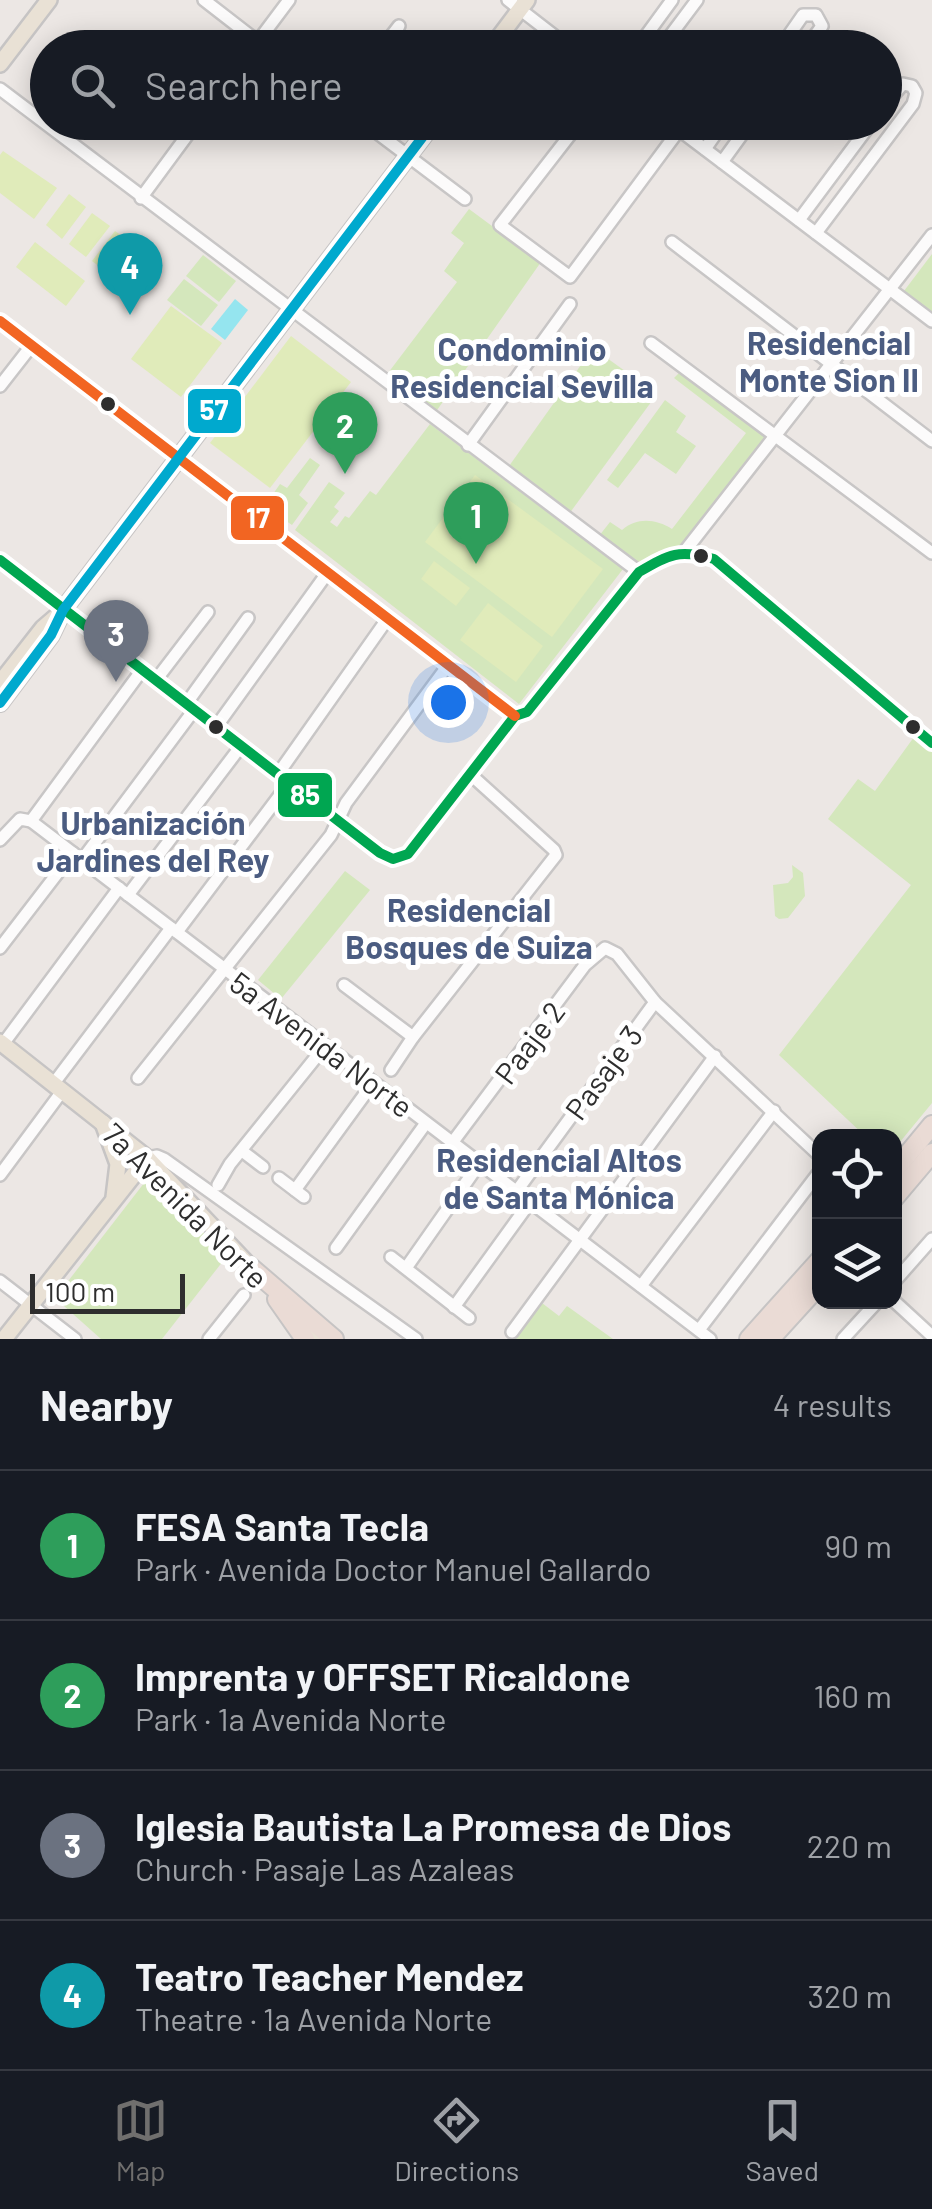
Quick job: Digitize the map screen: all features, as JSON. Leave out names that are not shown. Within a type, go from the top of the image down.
[{"type":"highway","points":[[902,1161],[932,1125]]},
{"type":"highway","points":[[902,1189],[932,1153]]},
{"type":"highway","points":[[249,1266],[334,1339]]},
{"type":"highway","points":[[749,1339],[812,1269]]},
{"type":"highway","points":[[272,1290],[305,1339]]},
{"type":"highway","points":[[770,1339],[812,1293]]},
{"type":"main road","points":[[0,64],[49,0]]},
{"type":"main road","points":[[502,30],[518,3]]},
{"type":"main road","points":[[0,683],[43,628],[63,610],[421,140]]},
{"type":"main road","points":[[0,703],[52,634],[63,610]]},
{"type":"main road","name":"7a Avenida Norte","points":[[2,1043],[148,1158],[319,1339]]},
{"type":"main road","points":[[102,1120],[119,1174],[109,1209]]},
{"type":"main road","points":[[4,1339],[148,1158]]},
{"type":"street","points":[[204,0],[241,30]]},
{"type":"street","points":[[269,30],[288,0]]},
{"type":"street","points":[[650,30],[672,0]]},
{"type":"street","points":[[674,30],[697,0]]},
{"type":"street","points":[[518,3],[549,30]]},
{"type":"street","points":[[793,30],[803,15],[816,16],[822,26],[819,30]]},
{"type":"street","points":[[396,30],[399,26]]},
{"type":"street","points":[[902,85],[912,86],[916,93],[902,119]]},
{"type":"street","points":[[0,88],[30,111]]},
{"type":"street","points":[[67,140],[639,572]]},
{"type":"street","points":[[142,198],[184,140]]},
{"type":"street","points":[[386,140],[465,199]]},
{"type":"street","points":[[566,140],[500,224],[570,277],[664,140]]},
{"type":"street","points":[[693,140],[932,320]]},
{"type":"street","points":[[705,149],[711,140]]},
{"type":"street","points":[[722,162],[738,140]]},
{"type":"street","points":[[799,220],[859,140]]},
{"type":"street","points":[[816,234],[886,140]]},
{"type":"street","points":[[685,551],[932,235]]},
{"type":"street","points":[[672,242],[932,440]]},
{"type":"street","points":[[468,445],[570,304]]},
{"type":"street","points":[[0,321],[516,716]]},
{"type":"street","points":[[651,343],[932,554]]},
{"type":"street","points":[[0,386],[32,345]]},
{"type":"street","points":[[0,560],[380,854],[393,860],[408,854],[516,716],[526,712],[639,572],[685,551],[714,559],[932,744]]},
{"type":"street","points":[[216,727],[328,572]]},
{"type":"street","points":[[156,680],[208,612]]},
{"type":"street","points":[[0,948],[77,856],[190,706],[248,618]]},
{"type":"street","points":[[278,774],[388,618]]},
{"type":"street","points":[[138,1078],[331,835],[346,803],[448,664]]},
{"type":"street","points":[[0,840],[20,819],[30,820],[142,670]]},
{"type":"street","points":[[2,1043],[242,746]]},
{"type":"street","points":[[391,1070],[556,855],[470,774]]},
{"type":"street","points":[[0,1175],[59,1086],[289,782]]},
{"type":"street","name":"5a Avenida Norte","points":[[30,820],[710,1339]]},
{"type":"street","name":"Paaje 2","points":[[452,1143],[600,950],[611,949],[655,1002]]},
{"type":"street","points":[[344,985],[413,1037]]},
{"type":"street","points":[[655,1002],[812,1148]]},
{"type":"street","name":"Pasaje 3","points":[[516,1192],[655,1002]]},
{"type":"street","points":[[218,1185],[325,1046]]},
{"type":"street","points":[[512,1332],[715,1056]]},
{"type":"street","points":[[279,1178],[300,1193],[374,1083]]},
{"type":"street","points":[[641,1286],[774,1111]]},
{"type":"street","points":[[336,1248],[426,1123]]},
{"type":"street","points":[[242,1151],[263,1167]]},
{"type":"street","points":[[148,1158],[164,1159],[416,1339]]},
{"type":"street","points":[[406,1268],[480,1164]]},
{"type":"street","points":[[699,1330],[812,1182]]},
{"type":"street","points":[[454,1307],[530,1202]]},
{"type":"street","points":[[902,1273],[932,1238]]},
{"type":"street","points":[[392,1257],[468,1318]]},
{"type":"street","points":[[0,1281],[75,1339]]},
{"type":"street","points":[[209,1339],[244,1295]]},
{"type":"street","points":[[902,1308],[932,1336]]},
{"type":"street","points":[[843,1339],[871,1309]]},
{"type":"street","points":[[218,1327],[226,1339]]},
{"type":"green space","points":[[3,151],[57,188],[34,219],[0,193]]},
{"type":"green space","points":[[69,194],[86,207],[62,239],[46,225]]},
{"type":"green space","points":[[469,209],[541,262],[435,413],[388,373],[457,282],[444,271],[464,243],[451,233]]},
{"type":"green space","points":[[92,213],[110,226],[86,257],[69,244]]},
{"type":"green space","points":[[115,231],[132,243],[109,274],[92,261]]},
{"type":"green space","points":[[35,242],[85,281],[66,306],[16,267]]},
{"type":"green space","points":[[932,254],[932,312],[904,291]]},
{"type":"green space","points":[[203,255],[236,281],[219,302],[186,276]]},
{"type":"green space","points":[[184,279],[218,305],[201,326],[167,300]]},
{"type":"green space","points":[[171,306],[222,343],[181,397],[131,359]]},
{"type":"green space","points":[[291,336],[351,382],[270,488],[210,443]]},
{"type":"green space","points":[[593,348],[657,394],[569,514],[507,469]]},
{"type":"green space","points":[[682,370],[770,436],[683,546],[659,551],[636,566],[599,536],[610,522],[622,530],[647,521],[672,529],[746,433],[674,378]]},
{"type":"green space","points":[[665,400],[686,416],[676,432],[696,446],[676,474],[645,453],[618,488],[607,480]]},
{"type":"green space","points":[[430,424],[623,569],[519,704],[295,530],[329,482],[345,493],[334,507],[339,511],[330,522],[337,527],[345,516],[349,518],[370,491],[376,495]]},
{"type":"green space","points":[[310,458],[320,465],[299,495],[308,503],[292,525],[279,516],[287,505],[277,497],[267,509],[264,507],[280,484],[287,488]]},
{"type":"green space","points":[[475,475],[603,569],[552,637],[425,542]]},
{"type":"green space","points":[[434,561],[470,588],[456,606],[421,579]]},
{"type":"green space","points":[[488,603],[543,646],[516,682],[460,640]]},
{"type":"green space","points":[[914,737],[932,752],[932,1103],[902,1139],[902,1129],[858,1129],[779,1055],[911,885],[828,819],[858,779],[875,791]]},
{"type":"green space","points":[[792,865],[803,873],[805,896],[788,918],[779,919],[775,916],[773,885],[788,883],[793,877]]},
{"type":"green space","points":[[345,871],[370,890],[281,999],[258,980]]},
{"type":"green space","points":[[148,1178],[227,1256],[162,1339],[101,1339],[55,1298]]},
{"type":"green space","points":[[542,1303],[559,1316],[567,1306],[613,1339],[511,1339]]},
{"type":"water","points":[[235,299],[248,310],[225,340],[211,329]]},
{"type":"transit line","name":"57","points":[[0,703],[51,635],[63,610],[420,140]]},
{"type":"transit line","name":"17","points":[[0,321],[515,716]]},
{"type":"transit line","name":"85","points":[[0,560],[380,853],[393,859],[408,854],[515,716],[527,712],[639,572],[675,555],[714,559],[932,743]]},
{"type":"place","name":"Teatro Teacher Mendez","points":[[130,315]]},
{"type":"place","name":"Imprenta y OFFSET Ricaldone","points":[[345,474]]},
{"type":"place","name":"FESA Santa Tecla","points":[[476,564]]},
{"type":"place","name":"Iglesia Bautista La Promesa de Dios","points":[[116,682]]},
{"type":"district","name":"Residencial Monte Sion II","points":[[829,360]]},
{"type":"district","name":"Condominio Residencial Sevilla","points":[[522,366]]},
{"type":"district","name":"Urbanización Jardines del Rey","points":[[153,840]]},
{"type":"district","name":"Residencial Bosques de Suiza","points":[[469,928]]},
{"type":"district","name":"Residencial Altos de Santa Mónica","points":[[559,1178]]}]
